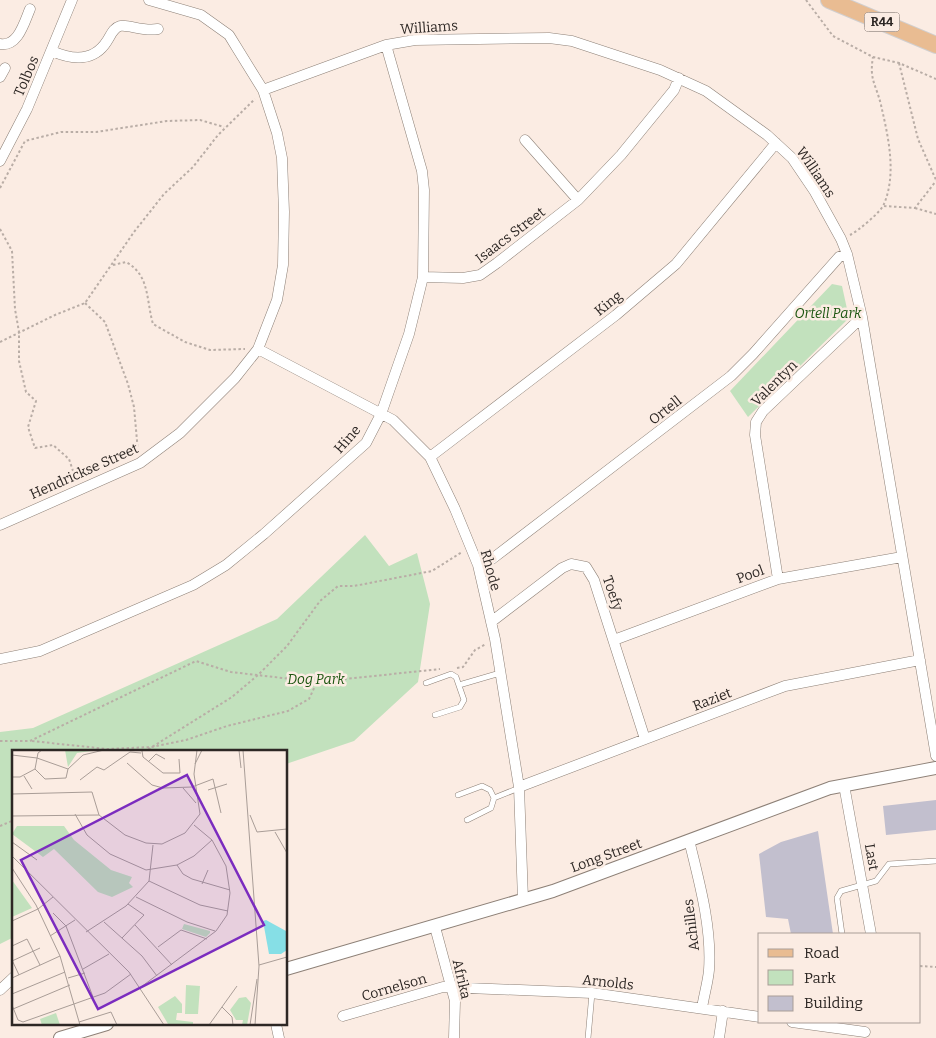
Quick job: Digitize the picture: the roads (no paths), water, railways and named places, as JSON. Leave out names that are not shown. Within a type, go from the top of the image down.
[{"type":"main road","name":"R44","points":[[828,0],[936,45]]},
{"type":"street","name":"Tolbos","points":[[0,161],[23,118],[72,0]]},
{"type":"street","name":"Hendrickse Street","points":[[0,525],[140,463],[180,433],[235,378],[258,349],[277,300],[284,247],[282,158],[263,90],[228,35],[214,22],[188,10],[149,0]]},
{"type":"street","points":[[0,44],[6,45],[14,42],[30,9]]},
{"type":"street","points":[[52,51],[72,58],[86,57],[101,49],[119,26],[140,30],[158,29]]},
{"type":"street","name":"Williams","points":[[263,90],[386,45],[452,39],[549,38],[581,44],[679,78],[706,91],[776,143],[792,158],[811,185],[841,239],[847,254],[862,317],[936,756]]},
{"type":"street","name":"Hine","points":[[0,659],[40,651],[193,585],[226,565],[354,456],[366,443],[381,414],[408,334],[423,277],[424,190],[422,172],[386,45]]},
{"type":"street","name":"Isaacs Street","points":[[423,277],[463,278],[480,274],[529,240],[578,200],[621,155],[674,90],[679,78]]},
{"type":"street","points":[[525,140],[578,200]]},
{"type":"street","name":"King","points":[[430,457],[616,316],[676,264],[776,143]]},
{"type":"street","name":"Ortell","points":[[478,565],[492,559],[731,376],[753,354],[838,257],[847,254]]},
{"type":"street","name":"Valentyn","points":[[778,578],[760,476],[755,435],[756,422],[764,411],[862,317]]},
{"type":"street","name":"Rhode","points":[[258,349],[393,420],[430,457],[478,565],[495,638],[519,787],[523,900]]},
{"type":"street","name":"Pool","points":[[614,640],[778,578],[902,557]]},
{"type":"street","name":"Toefy","points":[[491,622],[562,568],[571,564],[579,564],[592,574],[645,739]]},
{"type":"street","name":"Raziet","points":[[519,787],[785,686],[920,660]]},
{"type":"street","name":"Long Street","points":[[288,968],[523,900],[794,800],[844,785],[936,768]]},
{"type":"street","name":"Last","points":[[844,785],[871,933]]},
{"type":"street","name":"Achilles","points":[[689,840],[700,886],[709,952],[709,971],[702,1008]]},
{"type":"street","name":"Afrika","points":[[434,927],[455,1001],[454,1038]]},
{"type":"street","points":[[0,990],[12,979]]},
{"type":"street","name":"Arnolds","points":[[452,988],[592,993],[758,1017]]},
{"type":"street","name":"Cornelson","points":[[343,1016],[433,989],[452,988]]},
{"type":"street","points":[[719,1038],[723,1011]]},
{"type":"street","points":[[801,1023],[865,1030]]},
{"type":"street","points":[[60,1038],[100,1026]]},
{"type":"lane","points":[[459,685],[500,673]]},
{"type":"lane","points":[[426,682],[451,674],[456,677],[459,685],[463,704],[435,715]]},
{"type":"lane","points":[[458,795],[482,786],[490,790],[494,798],[491,808],[467,820]]},
{"type":"lane","points":[[494,798],[519,787]]},
{"type":"lane","points":[[842,933],[837,896],[845,889],[876,881],[889,864],[936,861]]},
{"type":"lane","points":[[588,1038],[592,993]]},
{"type":"park label","name":"Ortell Park","points":[[828,313]]},
{"type":"park label","name":"Dog Park","points":[[316,679]]}]
